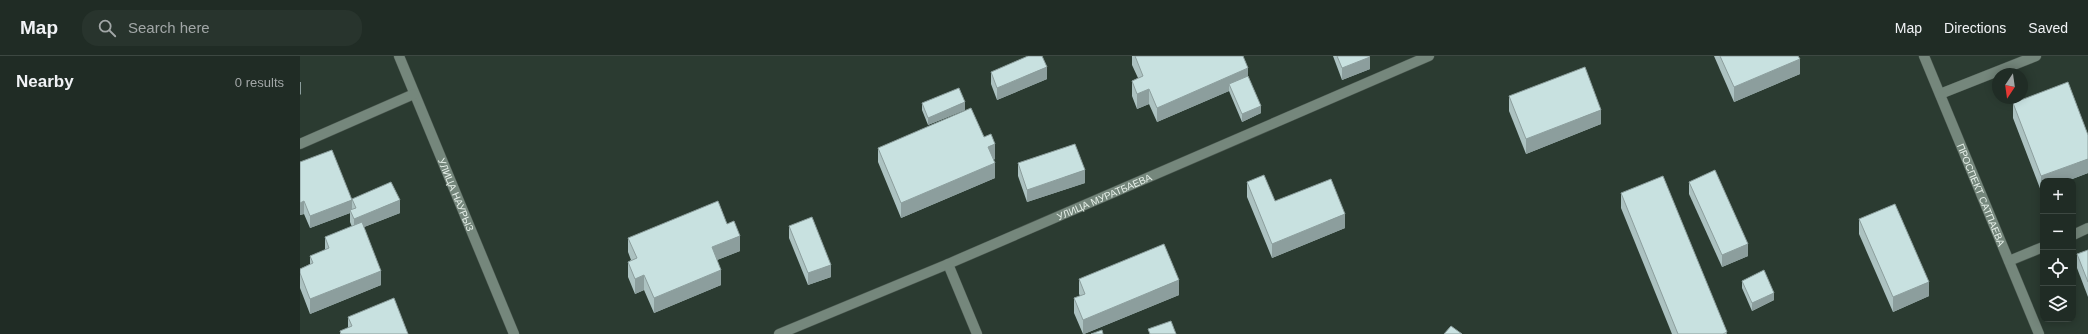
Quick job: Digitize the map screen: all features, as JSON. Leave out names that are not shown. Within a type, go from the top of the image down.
[{"type":"street","name":"УЛИЦА НАУРЫЗ","points":[[399,56],[514,334]]},
{"type":"street","name":"УЛИЦА МУРАТБАЕВА","points":[[779,334],[948,264],[1429,56]]},
{"type":"street","name":"ПРОСПЕКТ САТПАЕВА","points":[[1924,56],[2039,334]]},
{"type":"street","points":[[1940,94],[2036,56]]},
{"type":"street","points":[[300,144],[414,94]]},
{"type":"street","points":[[2076,234],[2088,228]]},
{"type":"street","points":[[2009,261],[2040,248]]},
{"type":"street","points":[[948,264],[977,334]]},
{"type":"building","points":[[1028,56],[1042,56],[1047,67],[997,88],[991,72]]},
{"type":"building","points":[[1135,56],[1243,56],[1248,68],[1157,108],[1149,89],[1137,94],[1132,81],[1143,76]]},
{"type":"building","points":[[1337,56],[1369,56],[1370,57],[1342,68]]},
{"type":"building","points":[[1720,56],[1798,56],[1800,59],[1734,87]]},
{"type":"building","points":[[1585,67],[1601,110],[1526,139],[1509,96]]},
{"type":"building","points":[[1248,76],[1261,106],[1242,114],[1229,84]]},
{"type":"building","points":[[2068,82],[2088,135],[2088,159],[2041,176],[2013,104],[2028,104],[2028,97]]},
{"type":"building","points":[[959,88],[965,102],[928,118],[922,103]]},
{"type":"building","points":[[971,108],[984,137],[991,134],[995,144],[988,147],[995,163],[901,203],[878,148]]},
{"type":"building","points":[[1075,144],[1085,170],[1027,190],[1018,163]]},
{"type":"building","points":[[332,150],[352,200],[310,216],[304,201],[300,203],[300,162]]},
{"type":"building","points":[[1715,170],[1748,244],[1722,255],[1689,182]]},
{"type":"building","points":[[1264,175],[1275,201],[1331,179],[1345,214],[1272,244],[1247,182]]},
{"type":"building","points":[[1663,176],[1727,332],[1723,334],[1678,334],[1621,193]]},
{"type":"building","points":[[391,182],[400,200],[354,219],[350,210],[356,208],[352,199]]},
{"type":"building","points":[[718,201],[727,224],[734,221],[740,236],[712,247],[721,270],[654,298],[644,275],[635,279],[628,262],[637,258],[628,238]]},
{"type":"building","points":[[1895,204],[1929,282],[1893,297],[1859,219]]},
{"type":"building","points":[[812,217],[831,265],[808,273],[789,226]]},
{"type":"building","points":[[362,222],[381,271],[310,299],[300,273],[300,269],[313,263],[310,256],[329,248],[325,237]]},
{"type":"building","points":[[1164,244],[1179,280],[1083,320],[1074,298],[1085,294],[1079,279]]},
{"type":"building","points":[[2088,250],[2088,282],[2077,254]]},
{"type":"building","points":[[1764,270],[1774,293],[1752,303],[1742,281]]},
{"type":"building","points":[[394,298],[408,334],[341,334],[340,331],[352,326],[348,317]]},
{"type":"building","points":[[1171,321],[1176,334],[1150,334],[1148,329]]},
{"type":"building","points":[[1451,326],[1462,334],[1444,334]]},
{"type":"building","points":[[1102,330],[1103,334],[1091,334]]}]
